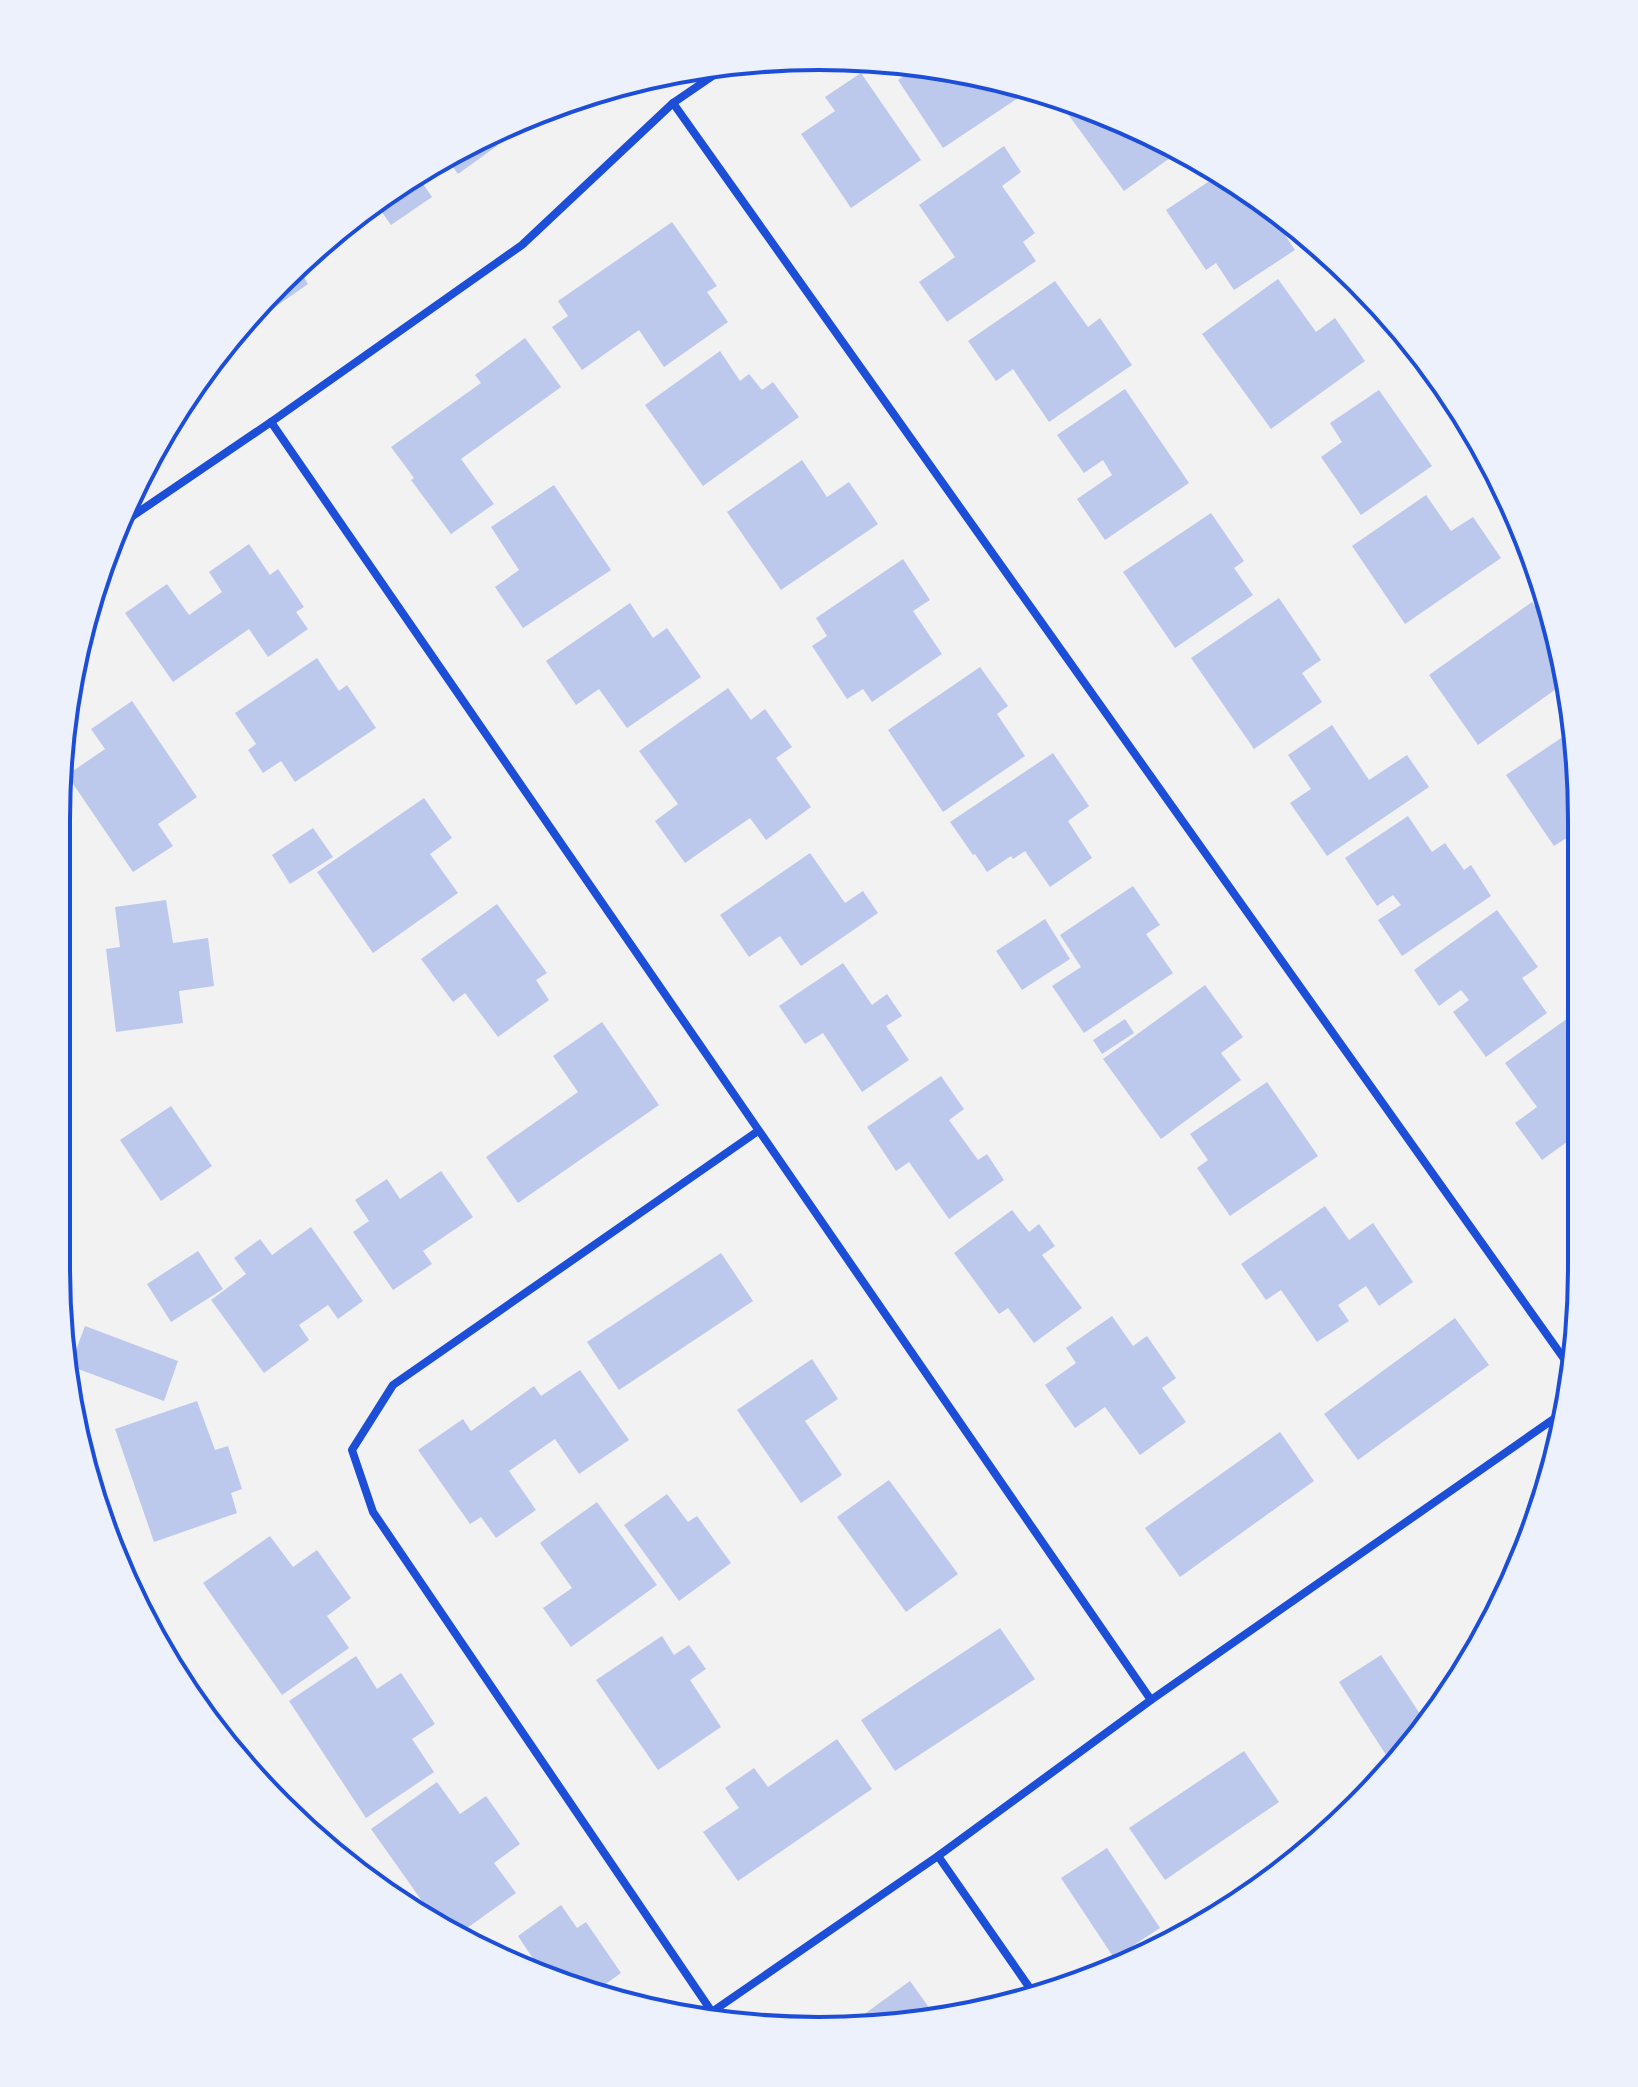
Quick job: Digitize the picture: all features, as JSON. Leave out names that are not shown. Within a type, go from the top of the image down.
[{"type":"street","points":[[135,514],[522,245],[673,103],[710,78]]},
{"type":"street","points":[[673,103],[1563,1357]]},
{"type":"street","points":[[271,422],[1151,1700]]},
{"type":"street","points":[[705,2008],[373,1512],[352,1450],[393,1385],[758,1131]]},
{"type":"street","points":[[715,2010],[938,1856],[1151,1700],[1553,1420]]},
{"type":"street","points":[[938,1856],[1029,1986]]},
{"type":"building","points":[[861,73],[921,160],[851,208],[801,134],[835,111],[825,97]]},
{"type":"building","points":[[905,75],[917,76],[1019,98],[943,148],[898,80]]},
{"type":"building","points":[[1067,113],[1170,158],[1124,191]]},
{"type":"building","points":[[495,144],[497,146],[458,174],[452,166]]},
{"type":"building","points":[[1004,146],[1021,172],[1002,186],[1035,233],[1023,242],[1036,261],[947,322],[919,282],[955,257],[919,205]]},
{"type":"building","points":[[1210,180],[1282,231],[1295,250],[1234,290],[1216,263],[1206,270],[1166,210]]},
{"type":"building","points":[[423,184],[432,197],[391,225],[381,212]]},
{"type":"building","points":[[672,222],[717,286],[707,292],[728,322],[664,367],[639,330],[582,370],[552,327],[568,316],[558,301]]},
{"type":"building","points":[[303,276],[308,284],[268,312]]},
{"type":"building","points":[[1278,279],[1316,332],[1335,318],[1365,361],[1271,429],[1202,334]]},
{"type":"building","points":[[1055,281],[1088,327],[1100,318],[1132,365],[1049,422],[1013,369],[996,381],[968,341]]},
{"type":"building","points":[[525,338],[561,387],[461,459],[494,504],[451,534],[391,447],[481,383],[475,375]]},
{"type":"building","points":[[720,351],[740,381],[749,374],[762,390],[773,382],[799,417],[703,486],[645,405]]},
{"type":"building","points":[[1125,389],[1189,483],[1105,540],[1077,499],[1112,475],[1103,460],[1084,473],[1057,435]]},
{"type":"building","points":[[1379,390],[1432,466],[1361,515],[1321,457],[1342,442],[1330,423]]},
{"type":"building","points":[[802,460],[827,497],[849,482],[878,524],[781,590],[727,512]]},
{"type":"building","points":[[554,485],[611,570],[523,628],[495,587],[519,570],[491,527]]},
{"type":"building","points":[[1426,495],[1451,531],[1473,517],[1501,558],[1405,624],[1352,546]]},
{"type":"building","points":[[1211,513],[1244,561],[1234,568],[1253,595],[1175,648],[1123,572]]},
{"type":"building","points":[[249,544],[270,575],[278,569],[304,607],[296,612],[308,629],[268,657],[249,629],[173,682],[125,613],[167,584],[189,615],[222,592],[209,572]]},
{"type":"building","points":[[903,559],[930,600],[913,611],[942,654],[872,702],[863,689],[847,699],[812,646],[827,636],[816,618]]},
{"type":"building","points":[[1279,598],[1321,660],[1302,673],[1322,702],[1254,749],[1191,658]]},
{"type":"building","points":[[1532,602],[1542,625],[1557,689],[1478,745],[1429,675]]},
{"type":"building","points":[[630,603],[653,638],[667,628],[701,677],[627,728],[599,689],[576,705],[546,661]]},
{"type":"building","points":[[317,658],[339,691],[347,685],[376,728],[295,782],[281,761],[263,773],[248,750],[256,744],[235,713]]},
{"type":"building","points":[[980,667],[1008,706],[997,714],[1025,756],[943,812],[888,730]]},
{"type":"building","points":[[728,688],[751,720],[765,709],[792,747],[776,758],[811,807],[766,840],[750,818],[685,863],[655,821],[678,804],[639,751]]},
{"type":"building","points":[[132,701],[197,797],[158,824],[173,846],[133,872],[72,782],[72,772],[105,749],[91,729]]},
{"type":"building","points":[[1332,725],[1369,780],[1407,755],[1429,787],[1327,856],[1290,803],[1311,789],[1288,755]]},
{"type":"building","points":[[1563,737],[1568,837],[1554,846],[1506,775]]},
{"type":"building","points":[[1053,753],[1089,806],[1068,821],[1092,858],[1050,887],[1025,851],[987,872],[950,822]]},
{"type":"building","points":[[424,798],[452,838],[430,854],[458,893],[373,953],[317,872]]},
{"type":"building","points":[[1408,816],[1432,852],[1445,843],[1464,870],[1471,865],[1491,896],[1402,956],[1378,920],[1401,905],[1393,895],[1377,906],[1345,858]]},
{"type":"building","points":[[313,828],[333,857],[290,884],[272,855]]},
{"type":"building","points":[[810,853],[845,903],[863,891],[878,913],[801,966],[780,936],[749,957],[720,915]]},
{"type":"building","points":[[1133,886],[1160,925],[1146,934],[1173,973],[1084,1033],[1052,986],[1081,967],[1060,935]]},
{"type":"building","points":[[166,900],[173,943],[208,938],[214,986],[179,991],[183,1023],[116,1032],[106,949],[120,947],[115,907]]},
{"type":"building","points":[[497,904],[547,973],[536,980],[549,1000],[498,1037],[465,993],[453,1002],[421,959]]},
{"type":"building","points":[[1497,910],[1538,967],[1522,978],[1547,1013],[1486,1057],[1453,1012],[1469,1000],[1461,990],[1439,1006],[1414,970]]},
{"type":"building","points":[[1045,919],[1070,959],[1022,990],[996,951]]},
{"type":"building","points":[[843,963],[872,1005],[887,994],[902,1016],[886,1026],[909,1060],[862,1092],[823,1033],[805,1044],[779,1006]]},
{"type":"building","points":[[1205,985],[1243,1037],[1221,1053],[1241,1080],[1161,1139],[1103,1059]]},
{"type":"building","points":[[1568,1018],[1568,1141],[1542,1160],[1515,1123],[1537,1107],[1505,1063]]},
{"type":"building","points":[[1125,1019],[1134,1033],[1102,1054],[1093,1040]]},
{"type":"building","points":[[602,1022],[659,1105],[518,1203],[486,1157],[578,1092],[553,1056]]},
{"type":"building","points":[[941,1076],[964,1109],[949,1120],[978,1160],[987,1154],[1004,1180],[949,1219],[909,1162],[896,1171],[867,1127]]},
{"type":"building","points":[[1267,1082],[1318,1156],[1230,1216],[1197,1168],[1208,1160],[1190,1134]]},
{"type":"building","points":[[171,1106],[212,1166],[161,1201],[120,1140]]},
{"type":"building","points":[[441,1171],[473,1217],[423,1251],[432,1264],[393,1290],[353,1232],[369,1221],[355,1200],[387,1179],[400,1199]]},
{"type":"building","points":[[1325,1206],[1349,1240],[1373,1223],[1413,1282],[1379,1306],[1366,1286],[1338,1305],[1349,1321],[1317,1342],[1281,1290],[1266,1300],[1241,1264]]},
{"type":"building","points":[[1012,1210],[1029,1232],[1039,1224],[1055,1246],[1042,1255],[1082,1308],[1034,1343],[1008,1308],[999,1314],[954,1253]]},
{"type":"building","points":[[311,1227],[363,1301],[338,1319],[328,1305],[299,1325],[309,1340],[264,1373],[211,1300],[246,1274],[234,1258],[260,1239],[272,1255]]},
{"type":"building","points":[[198,1251],[223,1289],[171,1322],[147,1284]]},
{"type":"building","points":[[721,1253],[753,1301],[619,1390],[587,1342]]},
{"type":"building","points":[[1112,1316],[1133,1346],[1147,1336],[1176,1378],[1162,1388],[1186,1422],[1140,1455],[1105,1407],[1075,1428],[1045,1385],[1076,1363],[1066,1348]]},
{"type":"building","points":[[1455,1318],[1489,1365],[1358,1460],[1324,1414]]},
{"type":"building","points":[[85,1326],[178,1361],[164,1401],[76,1368],[75,1353]]},
{"type":"building","points":[[812,1359],[838,1399],[805,1421],[842,1475],[801,1503],[737,1410]]},
{"type":"building","points":[[580,1370],[629,1440],[579,1474],[555,1439],[509,1471],[536,1510],[496,1538],[481,1517],[470,1524],[418,1450],[463,1419],[471,1431],[534,1386],[541,1396]]},
{"type":"building","points":[[197,1401],[215,1450],[228,1446],[242,1489],[231,1493],[237,1513],[154,1542],[115,1429]]},
{"type":"building","points":[[1280,1432],[1314,1481],[1180,1577],[1145,1528]]},
{"type":"building","points":[[889,1480],[958,1574],[906,1612],[837,1517]]},
{"type":"building","points":[[667,1494],[688,1522],[697,1516],[731,1563],[679,1601],[624,1525]]},
{"type":"building","points":[[597,1502],[657,1585],[571,1647],[543,1608],[572,1588],[540,1543]]},
{"type":"building","points":[[270,1536],[293,1567],[317,1550],[351,1598],[327,1616],[349,1648],[282,1695],[203,1583]]},
{"type":"building","points":[[1000,1628],[1035,1679],[895,1771],[861,1720]]},
{"type":"building","points":[[662,1636],[674,1655],[689,1645],[706,1669],[690,1680],[721,1727],[658,1770],[596,1680]]},
{"type":"building","points":[[1381,1655],[1420,1714],[1387,1756],[1339,1682]]},
{"type":"building","points":[[356,1656],[377,1689],[401,1673],[435,1724],[412,1739],[434,1772],[366,1818],[289,1701]]},
{"type":"building","points":[[837,1739],[872,1789],[738,1881],[703,1832],[739,1808],[725,1788],[754,1768],[768,1787]]},
{"type":"building","points":[[1244,1751],[1279,1802],[1165,1880],[1129,1828]]},
{"type":"building","points":[[437,1782],[460,1814],[486,1796],[520,1844],[494,1863],[516,1893],[466,1929],[425,1905],[371,1829]]},
{"type":"building","points":[[1107,1848],[1160,1928],[1113,1957],[1061,1878]]},
{"type":"building","points":[[561,1905],[577,1928],[586,1922],[621,1973],[604,1985],[578,1977],[533,1960],[518,1936]]},
{"type":"building","points":[[910,1981],[930,2009],[917,2011],[863,2015]]}]
